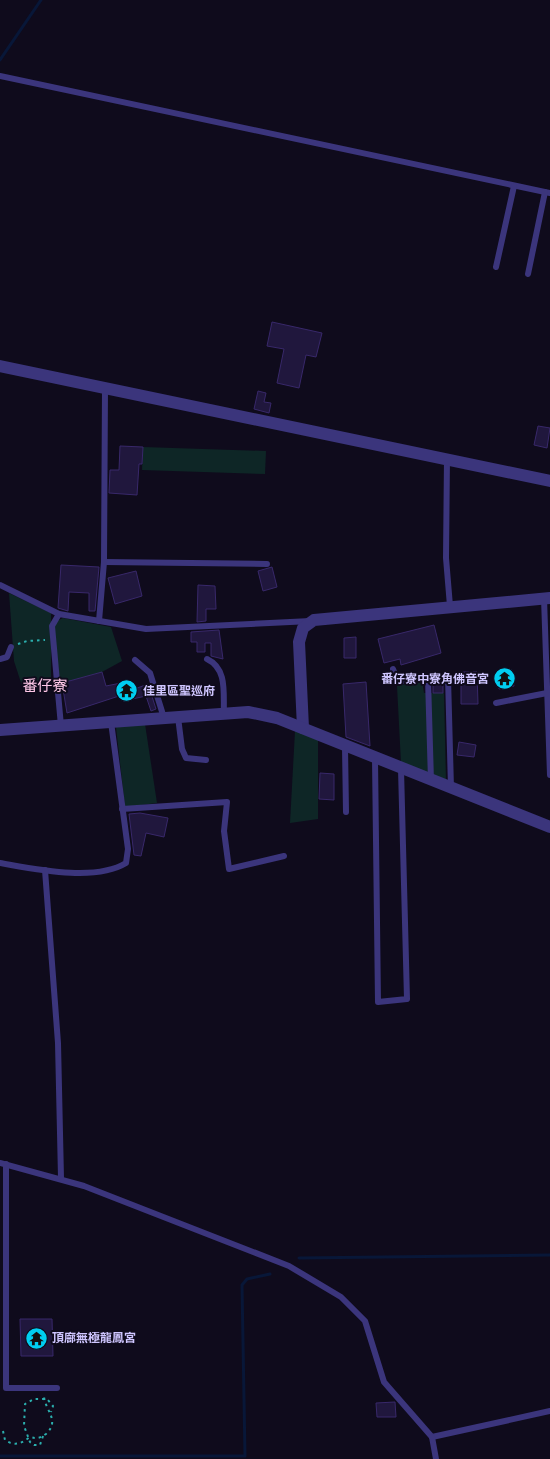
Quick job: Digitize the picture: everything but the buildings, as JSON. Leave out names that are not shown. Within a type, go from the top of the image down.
[{"type":"street","points":[[0,366],[550,481]]},
{"type":"street","points":[[303,728],[299,642],[303,628],[314,620],[547,598]]},
{"type":"street","points":[[0,730],[248,712],[277,718],[432,782],[550,827]]},
{"type":"lane","points":[[0,76],[548,193],[528,274]]},
{"type":"lane","points":[[496,267],[514,186]]},
{"type":"lane","points":[[99,621],[104,562],[105,388]]},
{"type":"lane","points":[[447,458],[446,558],[450,606]]},
{"type":"lane","points":[[104,562],[267,564]]},
{"type":"lane","points":[[0,585],[59,614],[146,629],[314,620]]},
{"type":"lane","points":[[547,598],[547,693],[550,775]]},
{"type":"lane","points":[[59,614],[52,626],[60,726]]},
{"type":"lane","points":[[0,659],[7,657],[12,647]]},
{"type":"lane","points":[[207,659],[220,670],[223,678],[224,714]]},
{"type":"lane","points":[[135,660],[150,674],[164,718]]},
{"type":"lane","points":[[392,669],[398,682],[423,677],[428,679],[432,782]]},
{"type":"lane","points":[[448,677],[451,789]]},
{"type":"lane","points":[[496,703],[547,693]]},
{"type":"lane","points":[[178,717],[182,749],[186,758],[206,760]]},
{"type":"lane","points":[[0,863],[45,870],[95,872],[117,868],[126,863],[128,849],[111,722]]},
{"type":"lane","points":[[345,747],[346,812]]},
{"type":"lane","points":[[375,759],[378,1002],[408,999],[401,769]]},
{"type":"lane","points":[[122,809],[226,802],[224,831],[230,869],[284,856]]},
{"type":"lane","points":[[45,870],[58,1044],[62,1178]]},
{"type":"lane","points":[[57,1388],[6,1388],[3,1163],[62,1178],[289,1266],[340,1297],[365,1321],[384,1382],[432,1437],[436,1459]]},
{"type":"lane","points":[[432,1437],[550,1411]]},
{"type":"path","points":[[12,647],[27,641],[53,640]]},
{"type":"path","points":[[45,1388],[44,1399],[51,1412]]},
{"type":"path","points":[[34,1399],[44,1399],[51,1402],[53,1406],[51,1412],[52,1424],[43,1436],[40,1444],[34,1445],[30,1442],[24,1426],[25,1404],[34,1399]]},
{"type":"path","points":[[3,1432],[6,1440],[12,1444],[21,1444],[30,1438],[37,1439],[43,1436]]},
{"type":"green space","points":[[143,447],[266,451],[265,474],[142,470]]},
{"type":"green space","points":[[9,593],[51,613],[51,687],[24,692],[14,661]]},
{"type":"green space","points":[[63,618],[111,627],[122,661],[102,672],[60,684],[54,628],[57,621]]},
{"type":"green space","points":[[422,680],[424,693],[444,693],[446,781],[401,763],[397,686]]},
{"type":"green space","points":[[145,724],[157,803],[125,807],[116,727]]},
{"type":"green space","points":[[295,731],[318,740],[318,819],[290,823]]},
{"type":"waterway","points":[[0,60],[41,0]]},
{"type":"waterway","points":[[299,1258],[550,1255]]},
{"type":"waterway","points":[[0,1456],[245,1456],[242,1285],[247,1279],[270,1274]]},
{"type":"place","name":"番仔寮中寮角佛音宮","points":[[505,679]]},
{"type":"place","name":"佳里區聖巡府","points":[[127,691]]},
{"type":"place","name":"頂廍無極龍鳳宮","points":[[36,1338]]},
{"type":"district","name":"番仔寮","points":[[45,686]]}]
